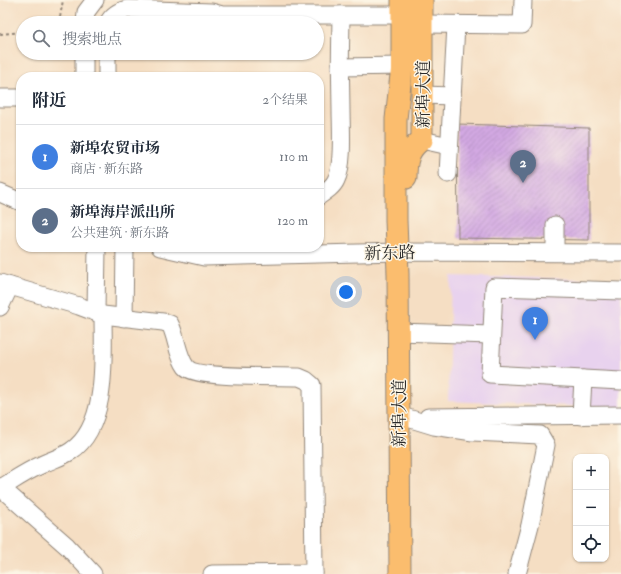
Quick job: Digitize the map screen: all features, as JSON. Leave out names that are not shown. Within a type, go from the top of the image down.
[{"type":"main road","name":"新埠大道","points":[[398,252],[405,231],[406,168],[409,153],[415,145],[422,140],[422,0]]},
{"type":"main road","name":"新埠大道","points":[[400,574],[396,119],[402,66],[402,8]]},
{"type":"street","points":[[86,16],[86,12],[95,0]]},
{"type":"street","points":[[423,24],[522,25],[523,0]]},
{"type":"street","points":[[112,16],[119,11],[127,9],[211,12],[222,15],[341,15],[402,8]]},
{"type":"street","points":[[324,192],[331,187],[337,179],[341,142],[341,15]]},
{"type":"street","points":[[448,174],[456,25]]},
{"type":"street","points":[[84,60],[84,72]]},
{"type":"street","points":[[107,60],[107,72]]},
{"type":"street","points":[[340,67],[402,66]]},
{"type":"street","points":[[423,95],[452,96]]},
{"type":"street","points":[[0,98],[16,98]]},
{"type":"street","points":[[422,140],[449,146]]},
{"type":"street","points":[[0,193],[16,200]]},
{"type":"street","points":[[555,225],[555,252]]},
{"type":"street","points":[[93,574],[67,546],[1,488],[22,474],[60,458],[73,450],[82,441],[97,412],[101,398],[97,252]]},
{"type":"street","points":[[124,318],[125,252]]},
{"type":"street","name":"新东路","points":[[184,252],[204,258],[398,252],[555,252],[621,254]]},
{"type":"street","points":[[0,307],[5,284],[79,306],[99,314],[163,322],[170,324],[177,342],[179,353],[188,369],[205,374],[299,377],[312,385],[314,573],[212,574]]},
{"type":"street","points":[[621,291],[494,287],[490,374],[621,381]]},
{"type":"street","points":[[398,332],[491,335]]},
{"type":"street","points":[[581,416],[583,379]]},
{"type":"street","points":[[398,415],[422,417],[621,415]]},
{"type":"street","points":[[398,415],[434,426],[466,431],[540,435],[546,445],[530,525],[517,574]]},
{"type":"path","points":[[60,16],[63,0]]},
{"type":"path","points":[[0,34],[16,33]]},
{"type":"shaded area","points":[[451,276],[621,280],[621,408],[448,401]]},
{"type":"building","points":[[457,124],[589,128],[589,240],[458,238]]},
{"type":"place","name":"新埠海岸派出所","points":[[523,183]]},
{"type":"place","name":"新埠农贸市场","points":[[535,340]]}]
